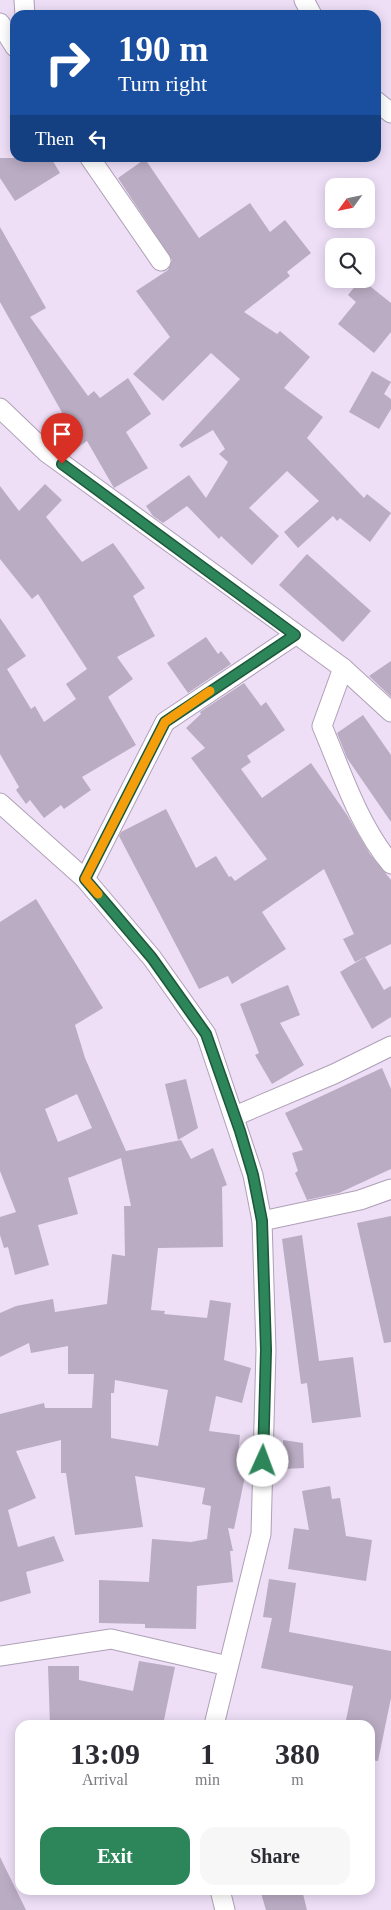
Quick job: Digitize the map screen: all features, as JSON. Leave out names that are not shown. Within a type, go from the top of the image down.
[{"type":"street","points":[[0,23],[10,39]]},
{"type":"street","points":[[381,104],[391,113]]},
{"type":"street","points":[[93,162],[161,261]]},
{"type":"street","points":[[0,408],[46,452],[295,635],[343,668],[391,712]]},
{"type":"street","points":[[85,879],[165,722],[295,635]]},
{"type":"street","points":[[343,668],[322,726],[358,811],[376,846],[391,864]]},
{"type":"street","points":[[0,803],[85,879],[152,958],[206,1034],[235,1116],[253,1175],[262,1221],[266,1350],[261,1534],[215,1720]]},
{"type":"street","points":[[235,1116],[334,1074],[391,1046]]},
{"type":"street","points":[[262,1221],[360,1200],[391,1189]]},
{"type":"street","points":[[0,1656],[110,1638],[228,1666]]},
{"type":"street","points":[[221,1895],[225,1910]]},
{"type":"building","points":[[0,158],[10,158],[10,162],[53,162],[60,173],[15,201],[0,178]]},
{"type":"building","points":[[141,162],[147,162],[199,238],[250,203],[270,232],[285,220],[311,253],[287,272],[290,276],[244,312],[277,334],[280,331],[310,357],[284,388],[323,417],[307,438],[364,498],[367,494],[391,513],[370,542],[340,518],[337,521],[333,516],[298,548],[284,532],[319,501],[287,471],[249,508],[279,536],[252,565],[221,536],[219,539],[187,506],[163,523],[153,516],[146,506],[189,475],[206,498],[228,462],[219,454],[225,449],[213,430],[182,448],[179,445],[240,379],[211,353],[163,401],[133,374],[170,337],[136,291],[168,270],[172,260],[118,178]]},
{"type":"building","points":[[0,227],[46,308],[30,317],[88,396],[94,391],[100,398],[128,378],[151,414],[126,432],[148,468],[114,488],[87,441],[78,447],[58,420],[64,416],[0,302]]},
{"type":"building","points":[[354,288],[372,288],[391,303],[391,332],[374,353],[338,324],[356,302],[348,295]]},
{"type":"building","points":[[372,371],[391,382],[384,394],[391,399],[391,409],[379,429],[349,412]]},
{"type":"building","points":[[45,484],[62,500],[46,517],[82,562],[113,543],[124,558],[145,588],[133,596],[155,636],[117,657],[133,679],[108,697],[136,745],[82,777],[91,790],[64,809],[61,805],[44,818],[30,800],[26,804],[16,790],[19,787],[0,754],[0,618],[26,656],[7,669],[31,709],[35,706],[44,722],[76,699],[66,684],[87,669],[38,594],[32,599],[0,559],[0,486],[19,511]]},
{"type":"building","points":[[307,554],[371,611],[343,642],[279,585]]},
{"type":"building","points":[[206,637],[218,654],[221,651],[231,664],[188,693],[167,663]]},
{"type":"building","points":[[391,661],[391,697],[369,676]]},
{"type":"building","points":[[244,683],[261,706],[266,702],[285,730],[247,756],[251,762],[241,769],[262,798],[311,763],[347,815],[370,854],[391,880],[391,944],[355,962],[343,939],[354,934],[324,869],[262,912],[286,949],[232,984],[228,976],[199,989],[119,836],[121,832],[166,809],[196,868],[216,856],[229,877],[231,876],[235,881],[267,859],[191,758],[205,748],[186,728],[201,714],[200,712]]},
{"type":"building","points":[[363,715],[391,755],[391,822],[347,758],[337,733]]},
{"type":"building","points":[[36,899],[103,1008],[75,1025],[85,1058],[126,1151],[181,1140],[191,1159],[213,1148],[227,1185],[222,1187],[223,1247],[158,1248],[151,1310],[165,1311],[164,1314],[207,1318],[210,1300],[231,1303],[224,1360],[251,1368],[242,1403],[216,1396],[209,1431],[240,1435],[237,1465],[247,1467],[234,1529],[228,1528],[233,1551],[230,1551],[233,1582],[197,1586],[196,1629],[145,1628],[145,1624],[99,1623],[99,1580],[149,1582],[152,1539],[191,1542],[207,1539],[211,1506],[202,1504],[205,1488],[135,1476],[143,1527],[75,1535],[66,1473],[61,1473],[61,1440],[16,1451],[36,1498],[8,1510],[18,1547],[54,1536],[64,1561],[26,1572],[31,1593],[0,1602],[0,1414],[44,1403],[45,1408],[92,1408],[94,1374],[68,1374],[68,1346],[31,1353],[29,1343],[0,1357],[0,1313],[16,1306],[53,1299],[55,1312],[107,1304],[112,1254],[125,1256],[124,1206],[131,1206],[121,1158],[68,1178],[78,1214],[38,1225],[49,1265],[15,1275],[8,1247],[4,1248],[0,1235],[0,1217],[16,1212],[0,1171],[0,922]],"holes":[[[77,1094],[92,1128],[58,1142],[45,1109]],[[115,1380],[168,1390],[158,1446],[111,1438],[111,1393],[114,1393]]]},
{"type":"building","points":[[365,957],[384,990],[391,986],[391,1017],[372,1029],[340,972]]},
{"type":"building","points":[[288,985],[300,1015],[280,1023],[304,1065],[272,1084],[255,1055],[259,1053],[240,1004]]},
{"type":"building","points":[[382,1068],[391,1089],[391,1169],[339,1193],[307,1200],[295,1173],[298,1171],[292,1153],[303,1150],[285,1113]]},
{"type":"building","points":[[186,1079],[198,1128],[178,1140],[165,1084]]},
{"type":"building","points":[[391,1216],[391,1342],[384,1343],[357,1223]]},
{"type":"building","points":[[302,1235],[319,1361],[353,1357],[361,1417],[312,1423],[307,1383],[301,1384],[282,1239]]},
{"type":"building","points":[[283,1440],[303,1443],[304,1468],[284,1469]]},
{"type":"building","points":[[330,1486],[332,1499],[340,1498],[346,1536],[372,1540],[366,1581],[288,1569],[294,1528],[309,1530],[302,1491]]},
{"type":"building","points":[[269,1579],[296,1583],[289,1632],[391,1651],[391,1698],[378,1761],[375,1761],[375,1720],[346,1720],[353,1686],[261,1668],[272,1618],[263,1617]]},
{"type":"building","points":[[139,1661],[175,1667],[164,1720],[50,1720],[48,1666],[79,1666],[79,1680],[133,1691]]},
{"type":"building","points":[[0,1857],[15,1888],[15,1895],[19,1895],[26,1910],[0,1910]]},
{"type":"building","points":[[262,1895],[303,1895],[307,1910],[266,1910]]},
{"type":"slow traffic","points":[[98,894],[85,879],[165,722],[210,691]]},
{"type":"route","points":[[62,464],[295,635],[165,722],[85,879],[152,958],[206,1034],[240,1131],[253,1175],[262,1221],[266,1350],[263,1461]]}]
